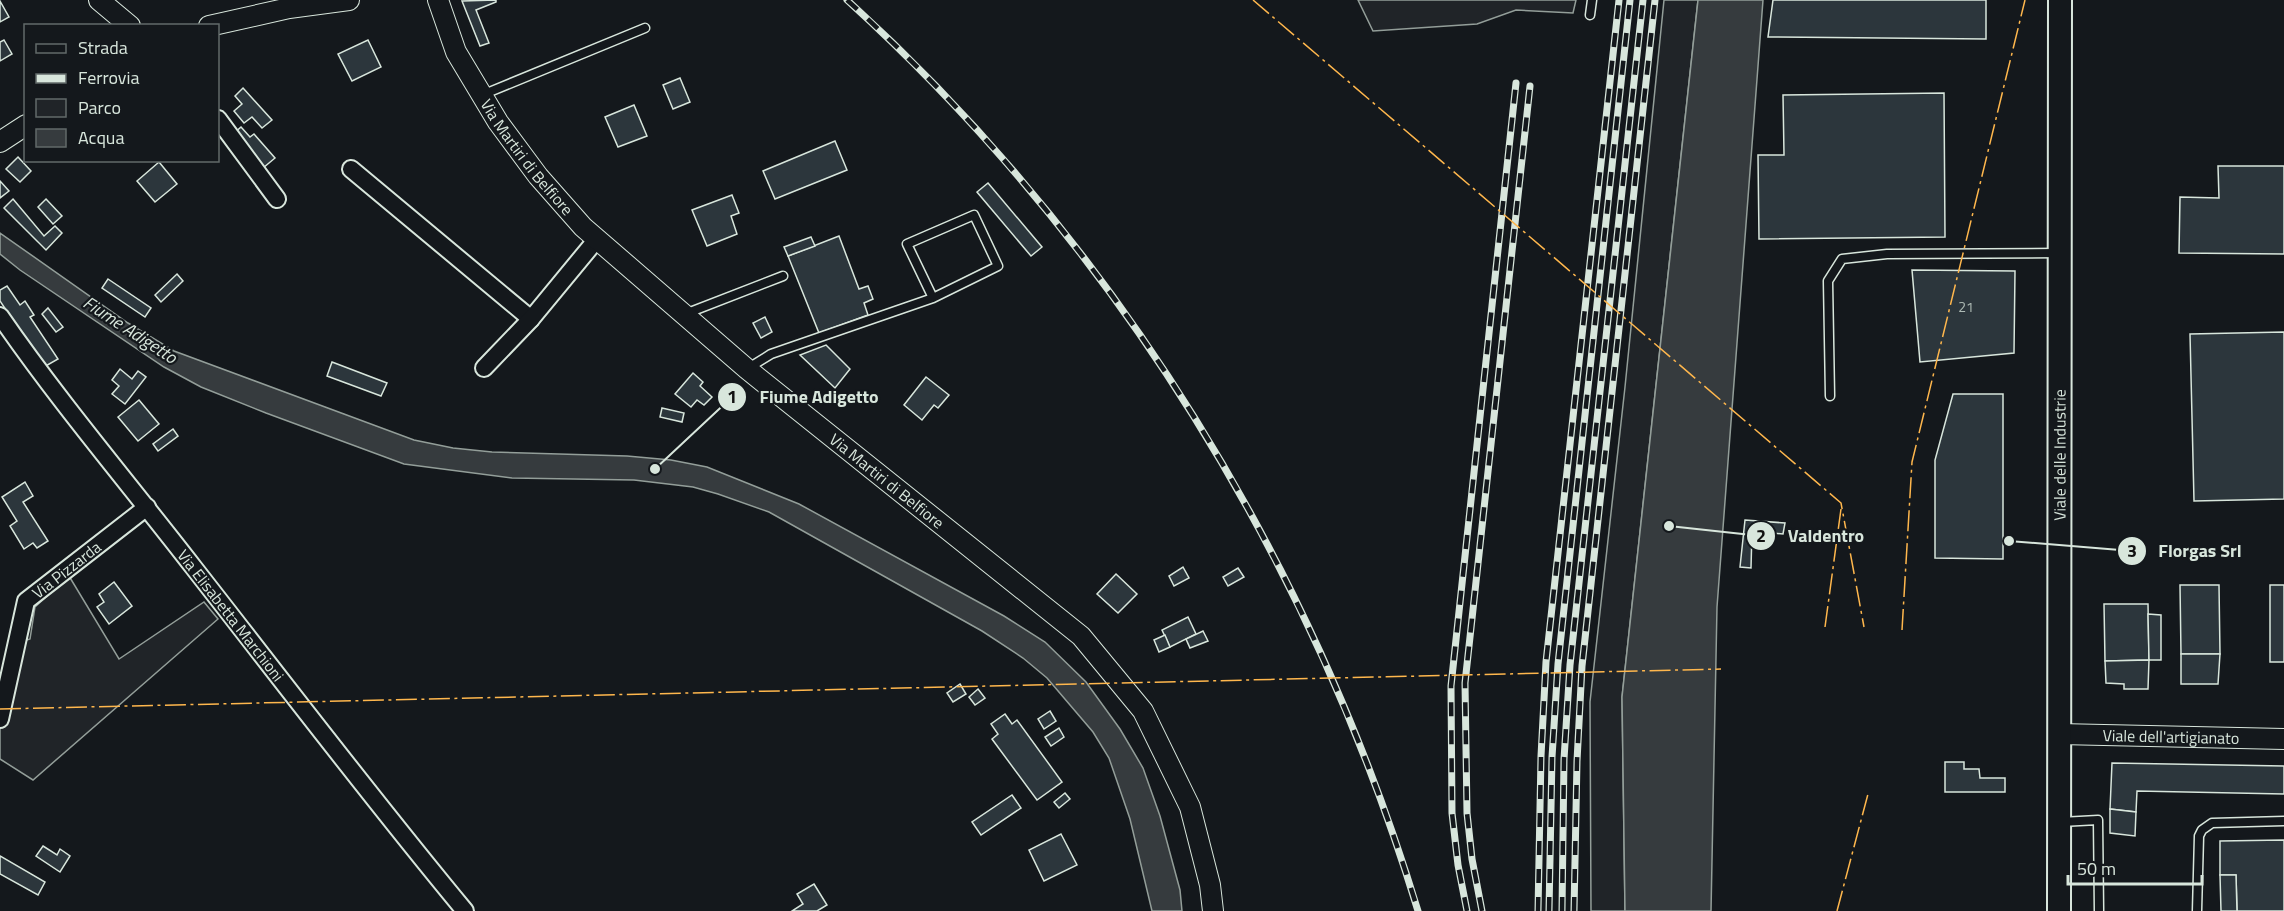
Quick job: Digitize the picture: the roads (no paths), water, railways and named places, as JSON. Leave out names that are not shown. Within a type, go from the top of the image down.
[{"type":"main road","name":"Viale delle Industrie","points":[[2059,911],[2060,0]]},
{"type":"street","points":[[99,0],[128,24]]},
{"type":"street","points":[[218,24],[289,8],[349,0]]},
{"type":"street","name":"Via Martiri di Belfiore","points":[[438,0],[456,52],[498,122],[538,176],[584,227],[747,369],[1081,636],[1143,711],[1190,807],[1210,885],[1213,911]]},
{"type":"street","points":[[219,120],[277,199]]},
{"type":"street","points":[[0,142],[24,126]]},
{"type":"street","points":[[351,169],[531,319]]},
{"type":"street","points":[[484,368],[531,319],[597,239]]},
{"type":"street","name":"Via Elisabetta Marchioni","points":[[0,316],[44,380],[147,507],[407,842],[465,911]]},
{"type":"street","name":"Via Pizzarda","points":[[0,719],[26,601],[147,507]]},
{"type":"street","name":"Viale dell'artigianato","points":[[2059,734],[2284,739]]},
{"type":"lane","points":[[1590,15],[1592,0]]},
{"type":"lane","points":[[482,95],[645,28]]},
{"type":"lane","points":[[747,369],[771,354],[933,298],[998,266],[974,215],[908,244],[933,298]]},
{"type":"lane","points":[[1830,396],[1828,281],[1842,260],[1887,254],[2060,253]]},
{"type":"lane","points":[[685,314],[783,276]]},
{"type":"lane","points":[[2059,822],[2098,820],[2098,911]]},
{"type":"lane","points":[[2197,911],[2199,836],[2202,830],[2212,823],[2284,821]]},
{"type":"water","points":[[1698,0],[1763,0],[1717,607],[1711,911],[1625,911],[1622,697]]},
{"type":"water","points":[[0,233],[128,323],[174,351],[414,440],[453,448],[492,452],[627,456],[671,460],[707,467],[799,504],[1004,616],[1045,642],[1086,682],[1120,729],[1143,768],[1160,816],[1180,890],[1182,911],[1152,911],[1130,819],[1109,758],[1093,732],[1047,678],[1023,658],[982,631],[769,512],[718,494],[693,487],[634,480],[512,478],[404,464],[201,387],[164,367],[20,270],[0,254]]},
{"type":"railway","points":[[847,0],[945,95],[1035,197],[1118,304],[1194,417],[1262,534],[1322,656],[1374,782],[1418,911]]},
{"type":"railway","points":[[1538,911],[1541,756],[1546,662],[1619,0]]},
{"type":"railway","points":[[1549,911],[1552,757],[1558,664],[1630,0]]},
{"type":"railway","points":[[1562,911],[1564,759],[1570,665],[1643,0]]},
{"type":"railway","points":[[1574,911],[1577,761],[1582,666],[1655,0]]},
{"type":"railway","points":[[1467,911],[1458,865],[1452,813],[1451,686],[1516,83]]},
{"type":"railway","points":[[1482,911],[1472,859],[1467,813],[1465,683],[1530,86]]},
{"type":"place","name":"Fiume Adigetto","points":[[655,469]]},
{"type":"place","name":"Valdentro","points":[[1669,526]]},
{"type":"place","name":"Florgas Srl","points":[[2009,541]]}]
